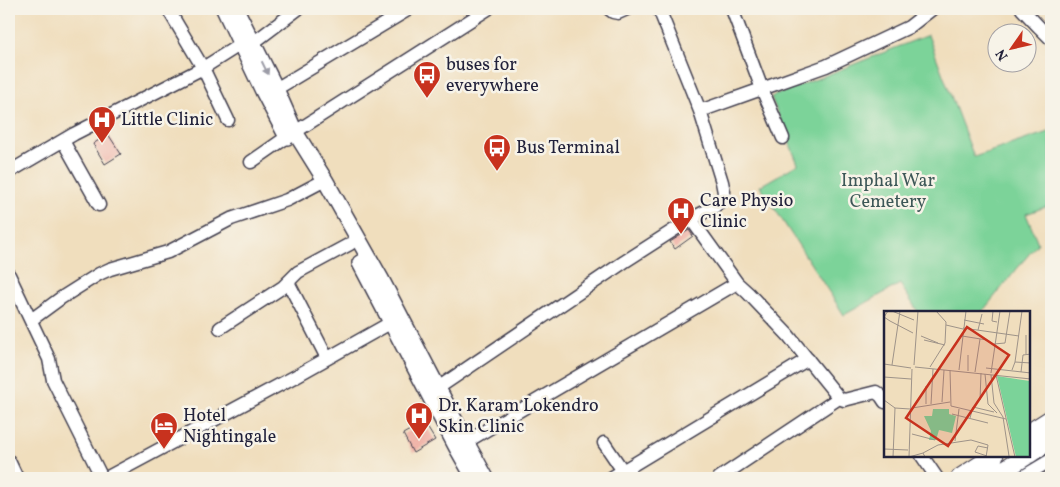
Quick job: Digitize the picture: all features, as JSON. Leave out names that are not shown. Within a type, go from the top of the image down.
[{"type":"highway","points":[[1030,432],[1051,419]]},
{"type":"highway","points":[[1030,453],[1051,439]]},
{"type":"highway","points":[[960,478],[992,457]]},
{"type":"highway","points":[[991,478],[1024,457]]},
{"type":"main road","points":[[224,9],[276,89],[291,134]]},
{"type":"main road","points":[[236,9],[263,91],[381,279],[457,448],[474,478]]},
{"type":"main road","points":[[320,182],[350,244],[392,322],[438,388],[486,478]]},
{"type":"street","points":[[168,9],[209,65],[228,120]]},
{"type":"street","points":[[9,172],[63,140],[209,65],[247,43],[298,9]]},
{"type":"street","points":[[251,162],[291,134],[488,9]]},
{"type":"street","points":[[609,9],[618,13],[627,9]]},
{"type":"street","points":[[438,388],[616,268],[691,219],[714,207],[722,200],[724,192],[722,182],[700,111],[659,9]]},
{"type":"street","points":[[732,9],[762,89],[783,138]]},
{"type":"street","points":[[700,111],[826,66],[909,27],[932,9]]},
{"type":"street","points":[[1022,9],[1051,39]]},
{"type":"street","points":[[276,89],[401,11]]},
{"type":"street","points":[[63,140],[99,206]]},
{"type":"street","points":[[30,320],[105,271],[168,252],[232,219],[287,200],[320,182]]},
{"type":"street","points":[[691,219],[737,283],[748,292],[788,335],[839,398],[844,400],[876,392],[884,400]]},
{"type":"street","points":[[220,328],[275,293],[298,272],[350,244]]},
{"type":"street","points":[[9,276],[49,359],[53,380],[102,478]]},
{"type":"street","points":[[288,282],[327,358]]},
{"type":"street","points":[[466,442],[737,283]]},
{"type":"street","points":[[106,478],[392,322]]},
{"type":"street","points":[[611,478],[808,360]]},
{"type":"street","points":[[719,478],[839,398]]},
{"type":"street","points":[[604,442],[623,471]]},
{"type":"street","points":[[923,457],[937,478]]},
{"type":"street","points":[[1021,478],[1051,460]]},
{"type":"street","points":[[9,461],[17,478]]},
{"type":"green space","name":"Imphal War Cemetery","points":[[928,35],[974,157],[1051,131],[1051,205],[1026,214],[1038,243],[983,311],[917,311],[900,284],[844,315],[760,186],[798,164],[771,97]]},
{"type":"building","points":[[108,134],[121,154],[105,164],[93,144]]},
{"type":"building","points":[[689,230],[693,236],[675,249],[670,242]]},
{"type":"building","points":[[424,422],[435,440],[413,453],[403,434]]},
{"type":"place","name":"buses for everywhere","points":[[427,99]]},
{"type":"place","name":"Little Clinic","points":[[102,144]]},
{"type":"place","name":"Bus Terminal","points":[[497,172]]},
{"type":"place","name":"Care Physio Clinic","points":[[681,235]]},
{"type":"place","name":"Dr. Karam Lokendro Skin Clinic","points":[[419,440]]},
{"type":"place","name":"Hotel Nightingale","points":[[164,450]]}]
